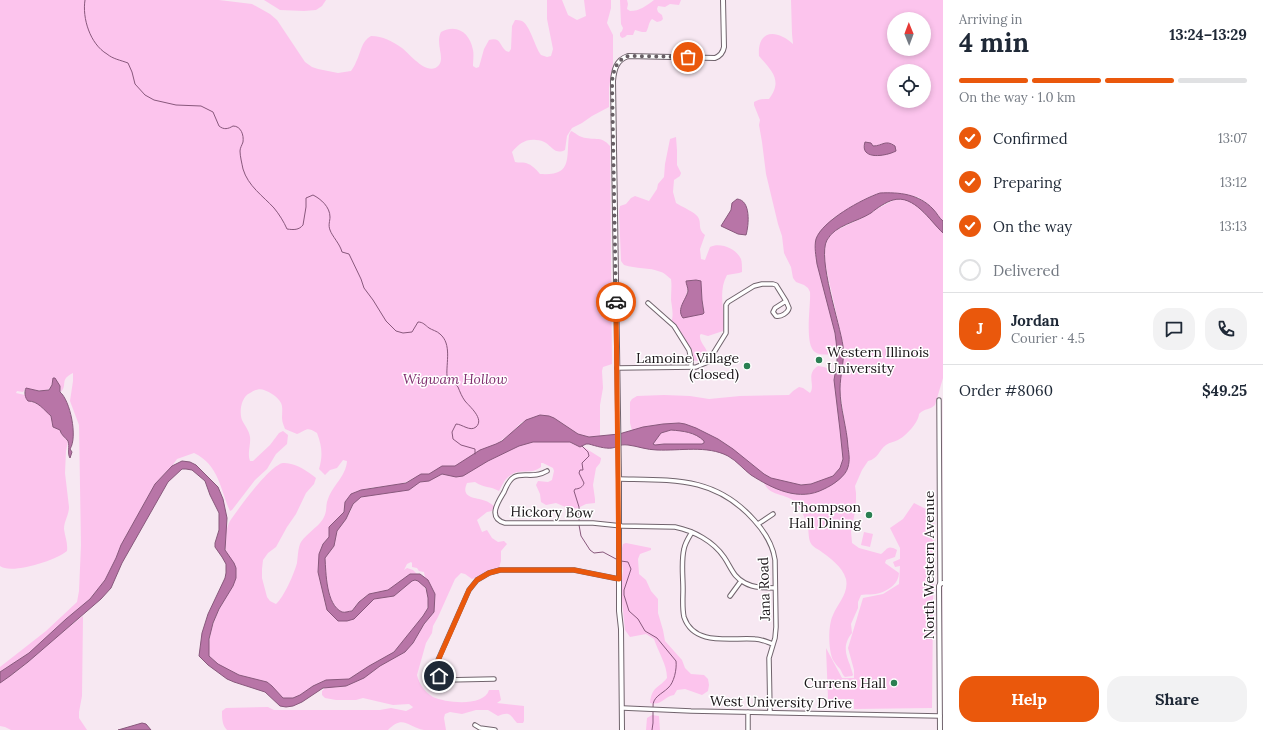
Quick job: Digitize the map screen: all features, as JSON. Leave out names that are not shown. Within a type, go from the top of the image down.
[{"type":"street","points":[[622,730],[623,708],[621,628],[619,611],[618,432],[612,81],[619,60],[628,56],[714,58],[720,55],[723,52],[724,47],[723,0]]},
{"type":"street","points":[[617,368],[700,366],[708,362],[725,336],[727,330],[726,305],[728,302],[754,286],[762,284],[776,285],[786,301],[789,306],[788,311],[780,316],[775,315],[773,311],[775,308],[786,301]]},
{"type":"street","points":[[648,303],[674,326],[689,350],[691,367]]},
{"type":"street","name":"North Western Avenue","points":[[939,400],[942,583],[940,730]]},
{"type":"street","name":"Hickory Bow","points":[[547,471],[537,475],[518,476],[512,478],[496,507],[495,513],[497,518],[505,523],[593,523],[618,525]]},
{"type":"street","name":"Jana Road","points":[[618,479],[675,480],[715,491],[731,500],[745,511],[758,524],[768,538],[775,560],[776,588],[776,627],[769,662],[770,712]]},
{"type":"street","points":[[758,524],[773,514]]},
{"type":"street","points":[[618,525],[675,527],[692,532],[715,546],[724,557],[731,571],[740,581],[755,587],[776,588]]},
{"type":"street","points":[[692,532],[685,545],[683,554],[682,601],[685,619],[691,629],[710,638],[758,639],[773,644]]},
{"type":"street","points":[[494,679],[445,680],[439,676],[436,670],[438,660],[469,590],[477,580],[494,571],[500,570],[574,570],[619,579]]},
{"type":"street","points":[[730,596],[740,581]]},
{"type":"street","name":"West University Drive","points":[[623,708],[675,711],[940,716]]},
{"type":"street","points":[[748,712],[748,730]]},
{"type":"street","points":[[475,725],[483,729],[495,730]]},
{"type":"green space","name":"Wigwam Hollow","points":[[0,0],[219,0],[252,4],[270,14],[277,20],[305,62],[318,69],[338,73],[351,71],[363,44],[371,36],[380,37],[391,41],[402,48],[419,64],[430,69],[435,68],[441,62],[439,37],[441,32],[453,29],[462,32],[469,39],[473,52],[473,66],[476,68],[479,67],[484,49],[489,40],[493,39],[498,41],[506,51],[509,52],[511,49],[512,26],[515,20],[525,23],[528,27],[541,55],[547,57],[551,56],[553,49],[547,19],[547,0],[562,0],[568,15],[577,20],[586,16],[584,0],[611,0],[611,8],[607,23],[613,35],[613,63],[609,88],[609,107],[572,128],[567,136],[565,150],[559,152],[539,140],[529,140],[522,143],[512,152],[515,162],[528,164],[534,167],[540,174],[551,174],[563,169],[566,164],[569,135],[571,131],[582,137],[600,139],[610,146],[612,364],[603,367],[602,371],[603,388],[600,405],[600,436],[589,437],[578,434],[554,418],[522,422],[499,442],[540,436],[541,442],[570,442],[580,447],[582,446],[601,458],[600,463],[596,468],[593,485],[595,503],[570,509],[556,503],[546,505],[541,502],[540,494],[536,485],[538,481],[548,482],[552,480],[554,471],[553,468],[543,463],[541,463],[541,467],[534,471],[518,472],[509,476],[499,491],[475,482],[467,483],[465,488],[467,495],[487,501],[494,506],[492,511],[487,512],[477,520],[482,532],[487,530],[492,538],[498,542],[504,541],[507,544],[501,551],[501,561],[498,571],[472,579],[461,573],[455,579],[433,626],[432,633],[426,643],[417,675],[421,685],[427,693],[433,697],[447,701],[473,701],[486,695],[489,690],[499,690],[501,700],[497,703],[524,706],[523,723],[517,723],[507,714],[498,716],[488,710],[476,710],[462,714],[450,712],[445,714],[444,718],[446,730],[424,730],[402,722],[393,725],[388,730],[227,730],[225,728],[222,711],[226,708],[268,707],[274,710],[380,710],[391,708],[406,711],[412,708],[413,707],[409,704],[393,705],[363,698],[356,700],[336,700],[325,698],[322,695],[322,691],[326,687],[346,686],[364,678],[380,666],[405,652],[434,612],[428,580],[425,578],[424,572],[412,567],[411,562],[407,564],[404,570],[407,568],[413,570],[417,574],[405,578],[389,590],[367,595],[352,611],[342,612],[337,608],[333,603],[328,588],[325,558],[334,546],[337,531],[346,519],[352,505],[357,499],[366,495],[409,490],[413,478],[407,482],[399,484],[357,491],[349,497],[346,500],[343,513],[329,527],[329,537],[323,544],[318,572],[327,610],[354,619],[374,599],[394,596],[415,580],[423,585],[426,589],[428,599],[426,613],[394,652],[349,679],[326,680],[293,698],[283,698],[267,682],[239,675],[218,664],[209,656],[210,637],[215,619],[233,586],[226,553],[225,539],[228,525],[234,515],[270,471],[283,463],[296,465],[316,478],[314,484],[306,493],[296,514],[276,547],[268,553],[263,560],[262,578],[267,597],[270,601],[276,604],[285,591],[294,573],[301,542],[323,519],[330,494],[342,476],[347,461],[343,460],[337,468],[330,470],[325,475],[319,469],[321,451],[317,433],[308,429],[297,434],[285,429],[282,419],[281,403],[274,395],[261,389],[255,390],[247,395],[243,401],[241,409],[242,420],[250,437],[250,461],[253,461],[270,445],[279,433],[283,431],[288,435],[287,444],[276,454],[267,469],[255,480],[232,510],[230,511],[218,478],[209,464],[194,453],[177,459],[155,484],[121,545],[105,580],[90,599],[29,653],[0,672],[0,667],[46,631],[77,602],[79,591],[81,545],[79,425],[70,401],[73,373],[66,378],[61,392],[60,386],[55,378],[53,379],[50,388],[47,390],[40,391],[26,388],[23,392],[17,391],[16,393],[25,395],[30,402],[36,403],[45,410],[51,417],[53,427],[60,430],[68,442],[65,473],[69,507],[64,529],[67,551],[62,555],[44,562],[23,568],[14,569],[0,566]]},
{"type":"green space","points":[[264,0],[326,0],[322,6],[316,10],[304,11],[280,10]]},
{"type":"green space","points":[[620,0],[627,0],[627,9],[634,11],[646,6],[654,0],[681,0],[679,5],[670,4],[665,7],[658,6],[658,12],[662,15],[663,19],[657,22],[652,19],[646,32],[635,30],[633,35],[627,35],[622,38],[620,36],[623,28],[621,24]]},
{"type":"green space","points":[[791,0],[943,0],[943,221],[928,204],[918,197],[893,193],[880,193],[869,197],[833,218],[815,254],[835,333],[837,354],[820,354],[815,352],[810,342],[810,292],[808,288],[796,282],[793,278],[791,267],[784,253],[782,236],[766,174],[759,125],[760,120],[754,105],[754,102],[756,101],[769,99],[775,86],[772,71],[759,56],[761,41],[769,34],[775,34],[787,39],[793,44]]},
{"type":"green space","points":[[676,137],[677,165],[681,173],[680,176],[674,180],[673,192],[676,203],[694,213],[699,219],[700,228],[705,235],[700,249],[701,259],[705,260],[710,247],[718,245],[732,249],[739,255],[742,262],[742,272],[727,275],[724,282],[722,296],[723,331],[708,336],[700,335],[701,341],[707,350],[708,356],[698,361],[691,360],[691,354],[671,323],[673,314],[671,279],[665,274],[652,269],[624,265],[621,261],[620,206],[626,204],[635,196],[649,201],[657,189],[658,184],[664,177],[670,139]],"holes":[[[689,280],[701,281],[704,310],[703,314],[683,317],[681,307],[686,298]]]},
{"type":"green space","points":[[894,200],[907,200],[912,202],[943,233],[943,378],[935,405],[919,414],[917,421],[904,436],[886,445],[874,458],[868,461],[855,486],[856,507],[851,531],[852,543],[859,548],[881,554],[888,548],[894,548],[897,550],[895,557],[886,560],[885,563],[899,573],[899,577],[893,586],[883,592],[878,594],[861,595],[858,602],[858,608],[851,624],[852,633],[846,645],[847,656],[853,675],[845,677],[831,655],[829,637],[831,619],[846,589],[847,584],[844,574],[835,563],[812,545],[809,539],[806,521],[801,510],[794,501],[769,490],[764,482],[789,493],[802,495],[808,494],[818,490],[849,461],[840,389],[844,348],[825,263],[825,246],[827,240],[833,232]]},
{"type":"green space","points":[[818,366],[835,371],[834,380],[843,459],[840,468],[833,476],[811,484],[797,485],[771,478],[718,439],[685,424],[663,424],[643,427],[632,431],[630,423],[630,402],[637,396],[690,396],[709,399],[740,396],[789,395],[799,387],[810,393],[812,390],[812,372]]},
{"type":"green space","points":[[671,430],[693,434],[704,441],[704,443],[653,444],[661,433]]},
{"type":"green space","points":[[914,503],[934,513],[932,708],[854,709],[854,699],[828,699],[826,648],[842,678],[854,678],[854,670],[848,648],[863,598],[883,594],[899,584],[900,566],[895,567],[893,562],[900,559],[900,548],[890,528],[903,519]]},
{"type":"green space","points":[[864,532],[873,534],[870,547],[861,545]]},
{"type":"green space","points":[[626,543],[651,548],[651,550],[640,554],[638,559],[639,574],[646,580],[651,591],[658,599],[658,613],[665,641],[682,660],[685,668],[691,674],[704,675],[708,679],[708,691],[702,695],[685,689],[677,690],[674,695],[660,702],[654,704],[650,703],[652,693],[667,678],[667,673],[654,639],[646,634],[630,637],[625,630],[621,584],[623,571],[621,552],[623,544]]},
{"type":"green space","points":[[83,616],[82,696],[79,718],[87,730],[11,730],[0,726],[0,683],[11,676]]},
{"type":"green space","points":[[652,715],[659,716],[660,730],[646,730],[647,718]]},
{"type":"shaded area","points":[[865,142],[871,143],[873,146],[889,143],[895,146],[896,151],[875,156],[870,155],[864,148]]},
{"type":"shaded area","points":[[880,193],[894,193],[908,195],[921,200],[933,209],[943,221],[943,233],[915,205],[901,199],[887,202],[871,213],[841,227],[827,240],[825,261],[827,276],[843,346],[840,396],[849,459],[845,474],[828,487],[815,493],[796,494],[786,492],[768,485],[751,475],[728,456],[711,451],[693,449],[653,450],[625,445],[614,448],[603,448],[586,444],[580,447],[570,442],[533,442],[519,446],[488,461],[463,476],[456,477],[442,474],[429,481],[420,482],[409,490],[361,497],[353,504],[346,519],[337,531],[334,546],[325,558],[328,588],[333,603],[342,612],[352,611],[359,602],[369,594],[388,590],[410,574],[420,574],[428,580],[435,594],[434,612],[405,652],[380,666],[364,678],[346,686],[323,688],[302,702],[286,707],[280,706],[265,692],[227,679],[208,665],[199,656],[202,633],[208,614],[225,578],[226,564],[215,547],[219,530],[219,513],[205,481],[192,470],[182,469],[168,482],[122,563],[111,588],[101,599],[28,662],[0,683],[0,672],[29,653],[90,599],[105,580],[121,545],[155,484],[172,466],[182,461],[190,462],[196,465],[218,487],[223,499],[227,518],[225,550],[236,568],[236,578],[233,586],[219,609],[213,623],[209,639],[209,656],[218,664],[239,675],[267,682],[283,698],[293,698],[326,680],[349,679],[394,652],[428,608],[426,588],[415,580],[394,596],[374,599],[354,619],[338,621],[327,610],[318,572],[319,554],[323,544],[329,537],[329,527],[344,512],[345,502],[351,494],[361,490],[406,483],[421,474],[429,474],[442,466],[455,466],[480,450],[502,441],[526,420],[540,415],[549,416],[578,434],[589,437],[619,434],[643,427],[663,424],[685,424],[718,439],[771,478],[801,485],[811,484],[833,476],[840,468],[843,459],[834,380],[837,362],[837,349],[835,333],[817,264],[815,242],[820,232],[834,218],[853,205]],"holes":[[[671,430],[693,434],[704,441],[704,443],[653,444],[661,433]]]},
{"type":"shaded area","points":[[737,199],[742,200],[747,208],[748,225],[746,235],[738,234],[721,226],[731,210],[732,203]]},
{"type":"shaded area","points":[[686,281],[701,281],[704,313],[683,318],[681,315],[681,308],[688,291]]},
{"type":"shaded area","points":[[53,378],[55,378],[60,386],[60,392],[64,396],[72,419],[73,436],[70,449],[72,452],[70,458],[68,441],[62,435],[60,430],[53,427],[51,416],[35,402],[28,401],[25,395],[26,388],[39,391],[49,390],[52,385]]},
{"type":"shaded area","points":[[142,723],[146,724],[151,730],[118,730]]},
{"type":"waterway","points":[[85,0],[84,7],[86,22],[88,30],[96,44],[109,56],[128,63],[135,84],[145,95],[154,100],[176,105],[201,106],[213,112],[219,126],[226,129],[236,126],[240,129],[243,139],[240,155],[245,175],[252,186],[276,210],[287,229],[292,230],[300,228],[303,225],[306,198],[313,195],[319,199],[330,213],[329,226],[331,232],[342,252],[349,254],[364,288],[386,321],[396,331],[403,333],[412,332],[418,322],[439,333],[444,338],[448,354],[447,376],[458,387],[464,399],[479,420],[476,427],[471,429],[456,424],[452,432],[453,439],[461,445],[475,449],[475,454]]},
{"type":"waterway","points":[[579,520],[579,507],[574,491],[575,489],[581,488],[584,483],[579,473],[580,470],[583,470],[582,463],[589,456],[588,452],[582,446]]},
{"type":"waterway","points":[[579,525],[581,536],[590,550],[594,553],[603,552],[616,559]]},
{"type":"waterway","points":[[621,561],[628,562],[631,569],[624,590],[629,611],[638,619],[645,631],[657,638],[676,661],[672,683],[656,698],[653,707]]},
{"type":"waterway","points":[[652,730],[653,712]]},
{"type":"way so far","points":[[616,302],[612,81],[615,69],[619,60],[631,55],[688,57]]},
{"type":"place","name":"Western Illinois University","points":[[819,360]]},
{"type":"place","name":"Lamoine Village (closed)","points":[[747,366]]},
{"type":"place","name":"Thompson Hall Dining","points":[[869,515]]},
{"type":"place","name":"Currens Hall","points":[[894,683]]},
{"type":"route","points":[[439,676],[436,670],[437,663],[469,590],[477,580],[489,573],[500,570],[574,570],[619,579],[616,302]]}]
